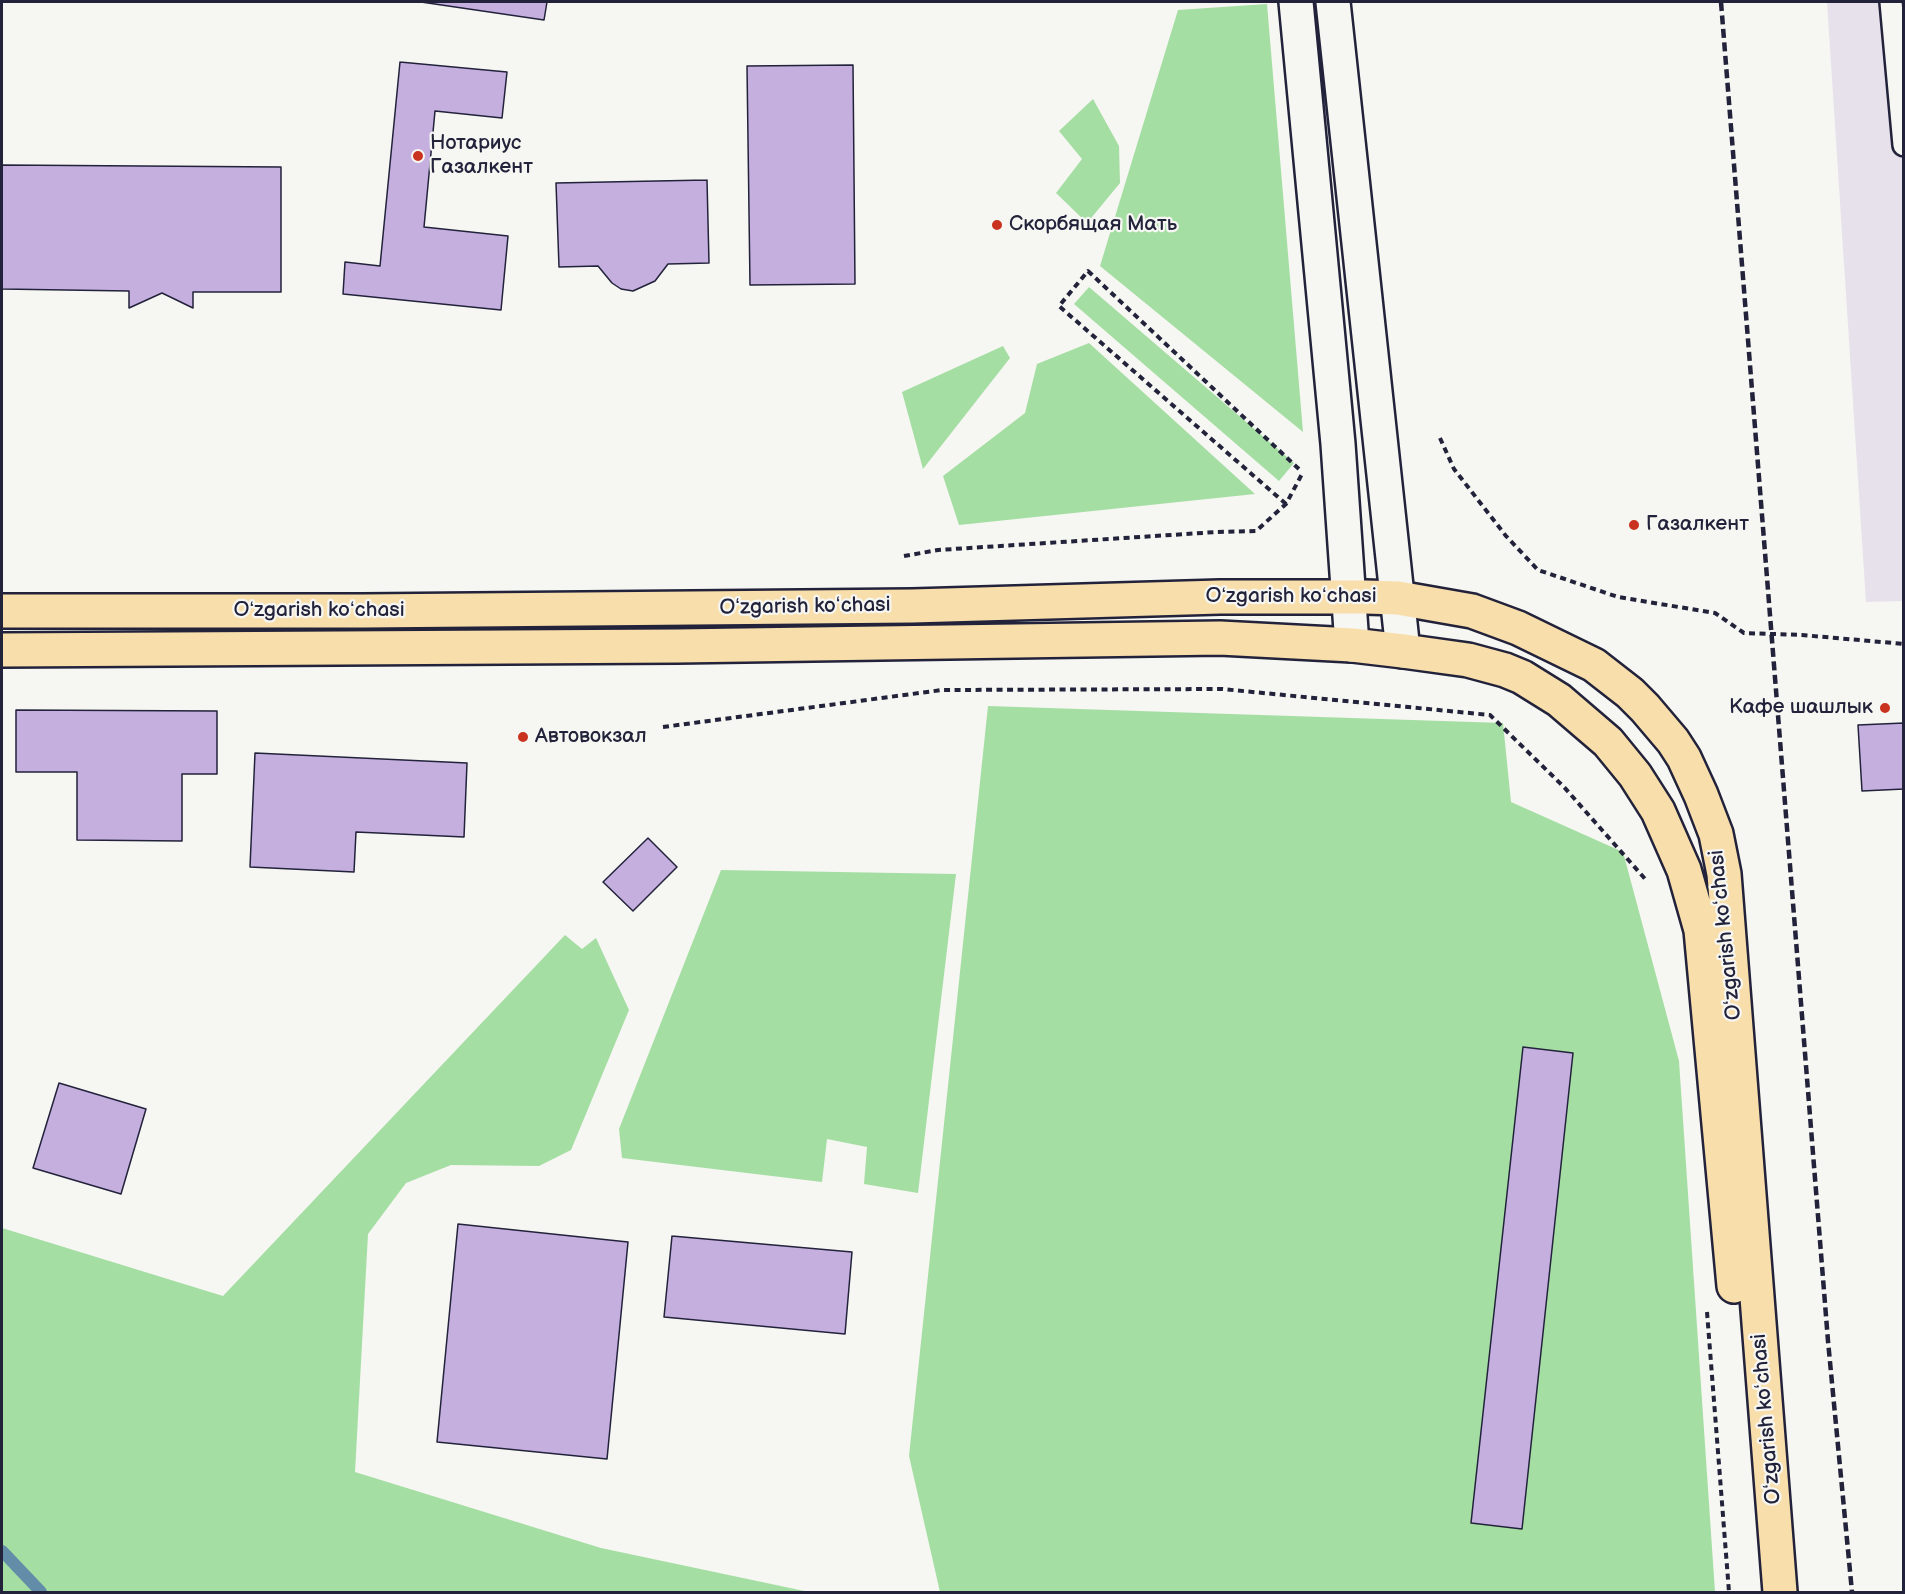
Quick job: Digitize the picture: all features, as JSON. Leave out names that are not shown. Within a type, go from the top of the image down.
[{"type":"main road","points":[[1296,2],[1338,444],[1352,645]]},
{"type":"main road","points":[[1333,2],[1403,651]]},
{"type":"main road","name":"Oʻzgarish koʻchasi","points":[[2,611],[375,611],[912,606],[1220,597],[1398,598],[1472,611],[1518,628],[1594,665],[1630,693],[1673,741],[1684,758],[1716,834],[1724,874],[1780,1593]]},
{"type":"main road","name":"Oʻzgarish koʻchasi","points":[[2,650],[677,646],[1220,638],[1352,645],[1403,651],[1468,660],[1522,677],[1559,700],[1608,742],[1635,775],[1658,811],[1677,850],[1691,889],[1701,930],[1761,1593]]},
{"type":"lane","points":[[1895,5],[1904,145]]},
{"type":"path","points":[[1286,504],[1059,306],[1088,271],[1303,472]]},
{"type":"path","points":[[1440,438],[1454,469],[1506,536],[1538,570],[1618,597],[1715,613],[1744,633],[1802,635],[1904,645]]},
{"type":"path","points":[[904,556],[938,550],[1256,531],[1286,504],[1305,464]]},
{"type":"path","points":[[663,727],[942,690],[1221,689],[1490,715],[1564,787],[1650,884]]},
{"type":"path","points":[[1707,1307],[1729,1593]]},
{"type":"shaded area","points":[[1827,2],[1903,2],[1903,601],[1866,602]]},
{"type":"green space","points":[[1267,4],[1303,432],[1100,266],[1178,10]]},
{"type":"green space","points":[[1093,99],[1119,146],[1120,183],[1087,223],[1056,193],[1082,159],[1059,131]]},
{"type":"green space","points":[[1089,287],[1294,463],[1279,481],[1074,304]]},
{"type":"green space","points":[[1089,343],[1255,494],[959,525],[943,476],[1025,413],[1037,364]]},
{"type":"green space","points":[[1003,346],[1010,358],[923,469],[902,392]]},
{"type":"green space","points":[[988,706],[1503,723],[1511,802],[1623,852],[1679,1061],[1715,1592],[940,1592],[909,1456]]},
{"type":"green space","points":[[721,870],[956,874],[918,1193],[864,1184],[867,1147],[827,1139],[822,1182],[622,1158],[619,1129]]},
{"type":"green space","points":[[565,935],[582,949],[596,938],[629,1010],[571,1150],[539,1166],[451,1165],[406,1183],[368,1234],[355,1472],[601,1548],[809,1592],[2,1592],[2,1228],[223,1296]]},
{"type":"building","points":[[421,2],[547,2],[544,20]]},
{"type":"building","points":[[400,62],[507,72],[502,118],[435,111],[424,227],[508,236],[501,310],[343,294],[345,262],[380,266]]},
{"type":"building","points":[[853,65],[855,284],[750,285],[747,66]]},
{"type":"building","points":[[2,165],[281,167],[281,292],[193,292],[193,308],[162,293],[129,308],[129,291],[2,289]]},
{"type":"building","points":[[707,180],[709,263],[668,264],[655,281],[633,291],[621,289],[612,283],[598,266],[559,267],[556,183]]},
{"type":"building","points":[[16,710],[217,711],[217,774],[182,774],[182,841],[77,840],[77,772],[16,772]]},
{"type":"building","points":[[1904,723],[1904,789],[1862,791],[1858,725]]},
{"type":"building","points":[[255,753],[467,763],[464,837],[356,832],[354,872],[250,867]]},
{"type":"building","points":[[648,838],[677,867],[633,911],[603,882]]},
{"type":"building","points":[[1523,1047],[1573,1053],[1522,1529],[1471,1523]]},
{"type":"building","points":[[59,1083],[146,1109],[121,1194],[33,1168]]},
{"type":"building","points":[[458,1224],[628,1242],[607,1459],[437,1442]]},
{"type":"building","points":[[672,1236],[852,1252],[845,1334],[664,1317]]},
{"type":"waterway","points":[[2,1551],[41,1592]]},
{"type":"railway","points":[[1721,2],[1828,1341],[1852,1592]]},
{"type":"place","name":"Нотариус Газалкент","points":[[418,156]]},
{"type":"place","name":"Скорбящая Мать","points":[[997,225]]},
{"type":"place","name":"Газалкент","points":[[1634,525]]},
{"type":"place","name":"Кафе шашлык","points":[[1885,708]]},
{"type":"place","name":"Автовокзал","points":[[523,737]]}]
